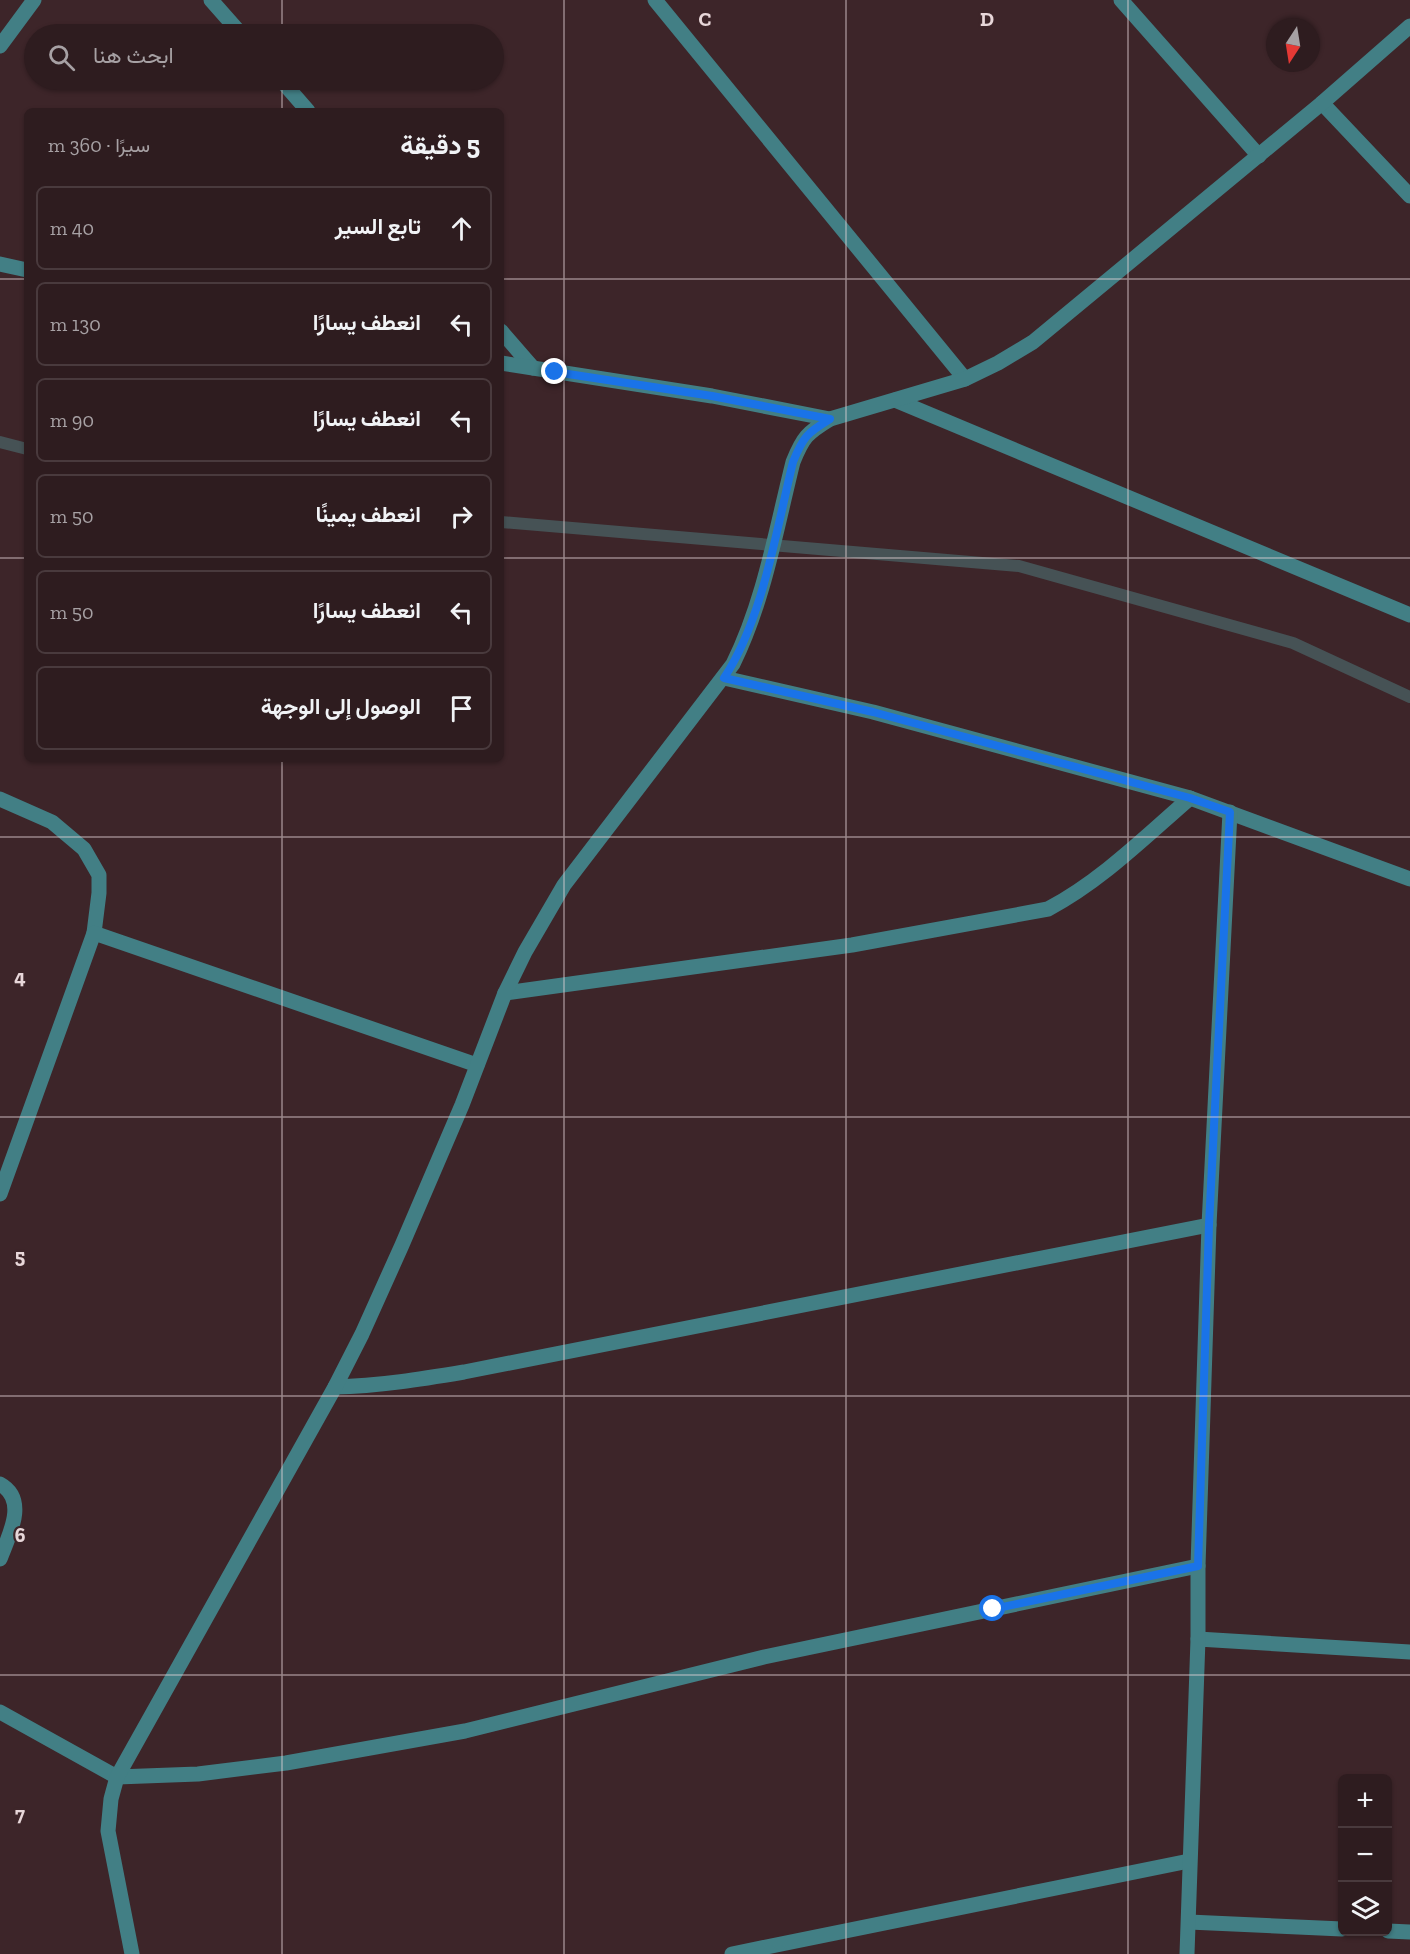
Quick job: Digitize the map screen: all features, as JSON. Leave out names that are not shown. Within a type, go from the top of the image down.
[{"type":"street","points":[[0,46],[34,0]]},
{"type":"street","points":[[211,0],[232,24]]},
{"type":"street","points":[[655,0],[964,379]]},
{"type":"street","points":[[1121,0],[1259,156]]},
{"type":"street","points":[[132,1954],[108,1831],[111,1799],[117,1777],[335,1387],[362,1334],[462,1105],[505,993],[525,952],[564,885],[724,678],[742,646],[759,600],[793,462],[802,441],[812,430],[830,419],[964,379],[998,363],[1033,342],[1259,156],[1410,26]]},
{"type":"street","points":[[290,90],[305,108]]},
{"type":"street","points":[[1322,103],[1410,196]]},
{"type":"street","points":[[0,264],[24,269]]},
{"type":"street","points":[[504,334],[533,368]]},
{"type":"street","points":[[504,363],[712,396],[830,419]]},
{"type":"street","points":[[896,400],[1410,615]]},
{"type":"street","points":[[724,678],[873,712],[1190,798],[1410,879]]},
{"type":"street","points":[[505,993],[852,945],[1048,909],[1093,881],[1190,798]]},
{"type":"street","points":[[0,799],[52,822],[84,849],[99,875],[94,933],[0,1194]]},
{"type":"street","points":[[1187,1954],[1209,1225],[1230,812]]},
{"type":"street","points":[[94,933],[477,1065]]},
{"type":"street","points":[[335,1387],[397,1383],[465,1372],[1209,1225]]},
{"type":"street","points":[[0,1484],[8,1489],[16,1506],[0,1559]]},
{"type":"street","points":[[0,1712],[117,1777],[198,1774],[286,1763],[454,1733],[764,1657],[1198,1566]]},
{"type":"street","points":[[1198,1639],[1410,1652]]},
{"type":"street","points":[[732,1954],[1189,1861]]},
{"type":"street","points":[[1189,1922],[1338,1929]]},
{"type":"street","points":[[1392,1931],[1410,1932]]},
{"type":"waterway","points":[[0,442],[24,448]]},
{"type":"waterway","points":[[504,522],[1019,566],[1293,643],[1410,697]]},
{"type":"route","points":[[555,372],[712,396],[830,419],[812,430],[802,441],[793,462],[759,600],[742,646],[724,678],[873,712],[1190,798],[1230,812],[1209,1225],[1198,1566],[993,1609]]}]
